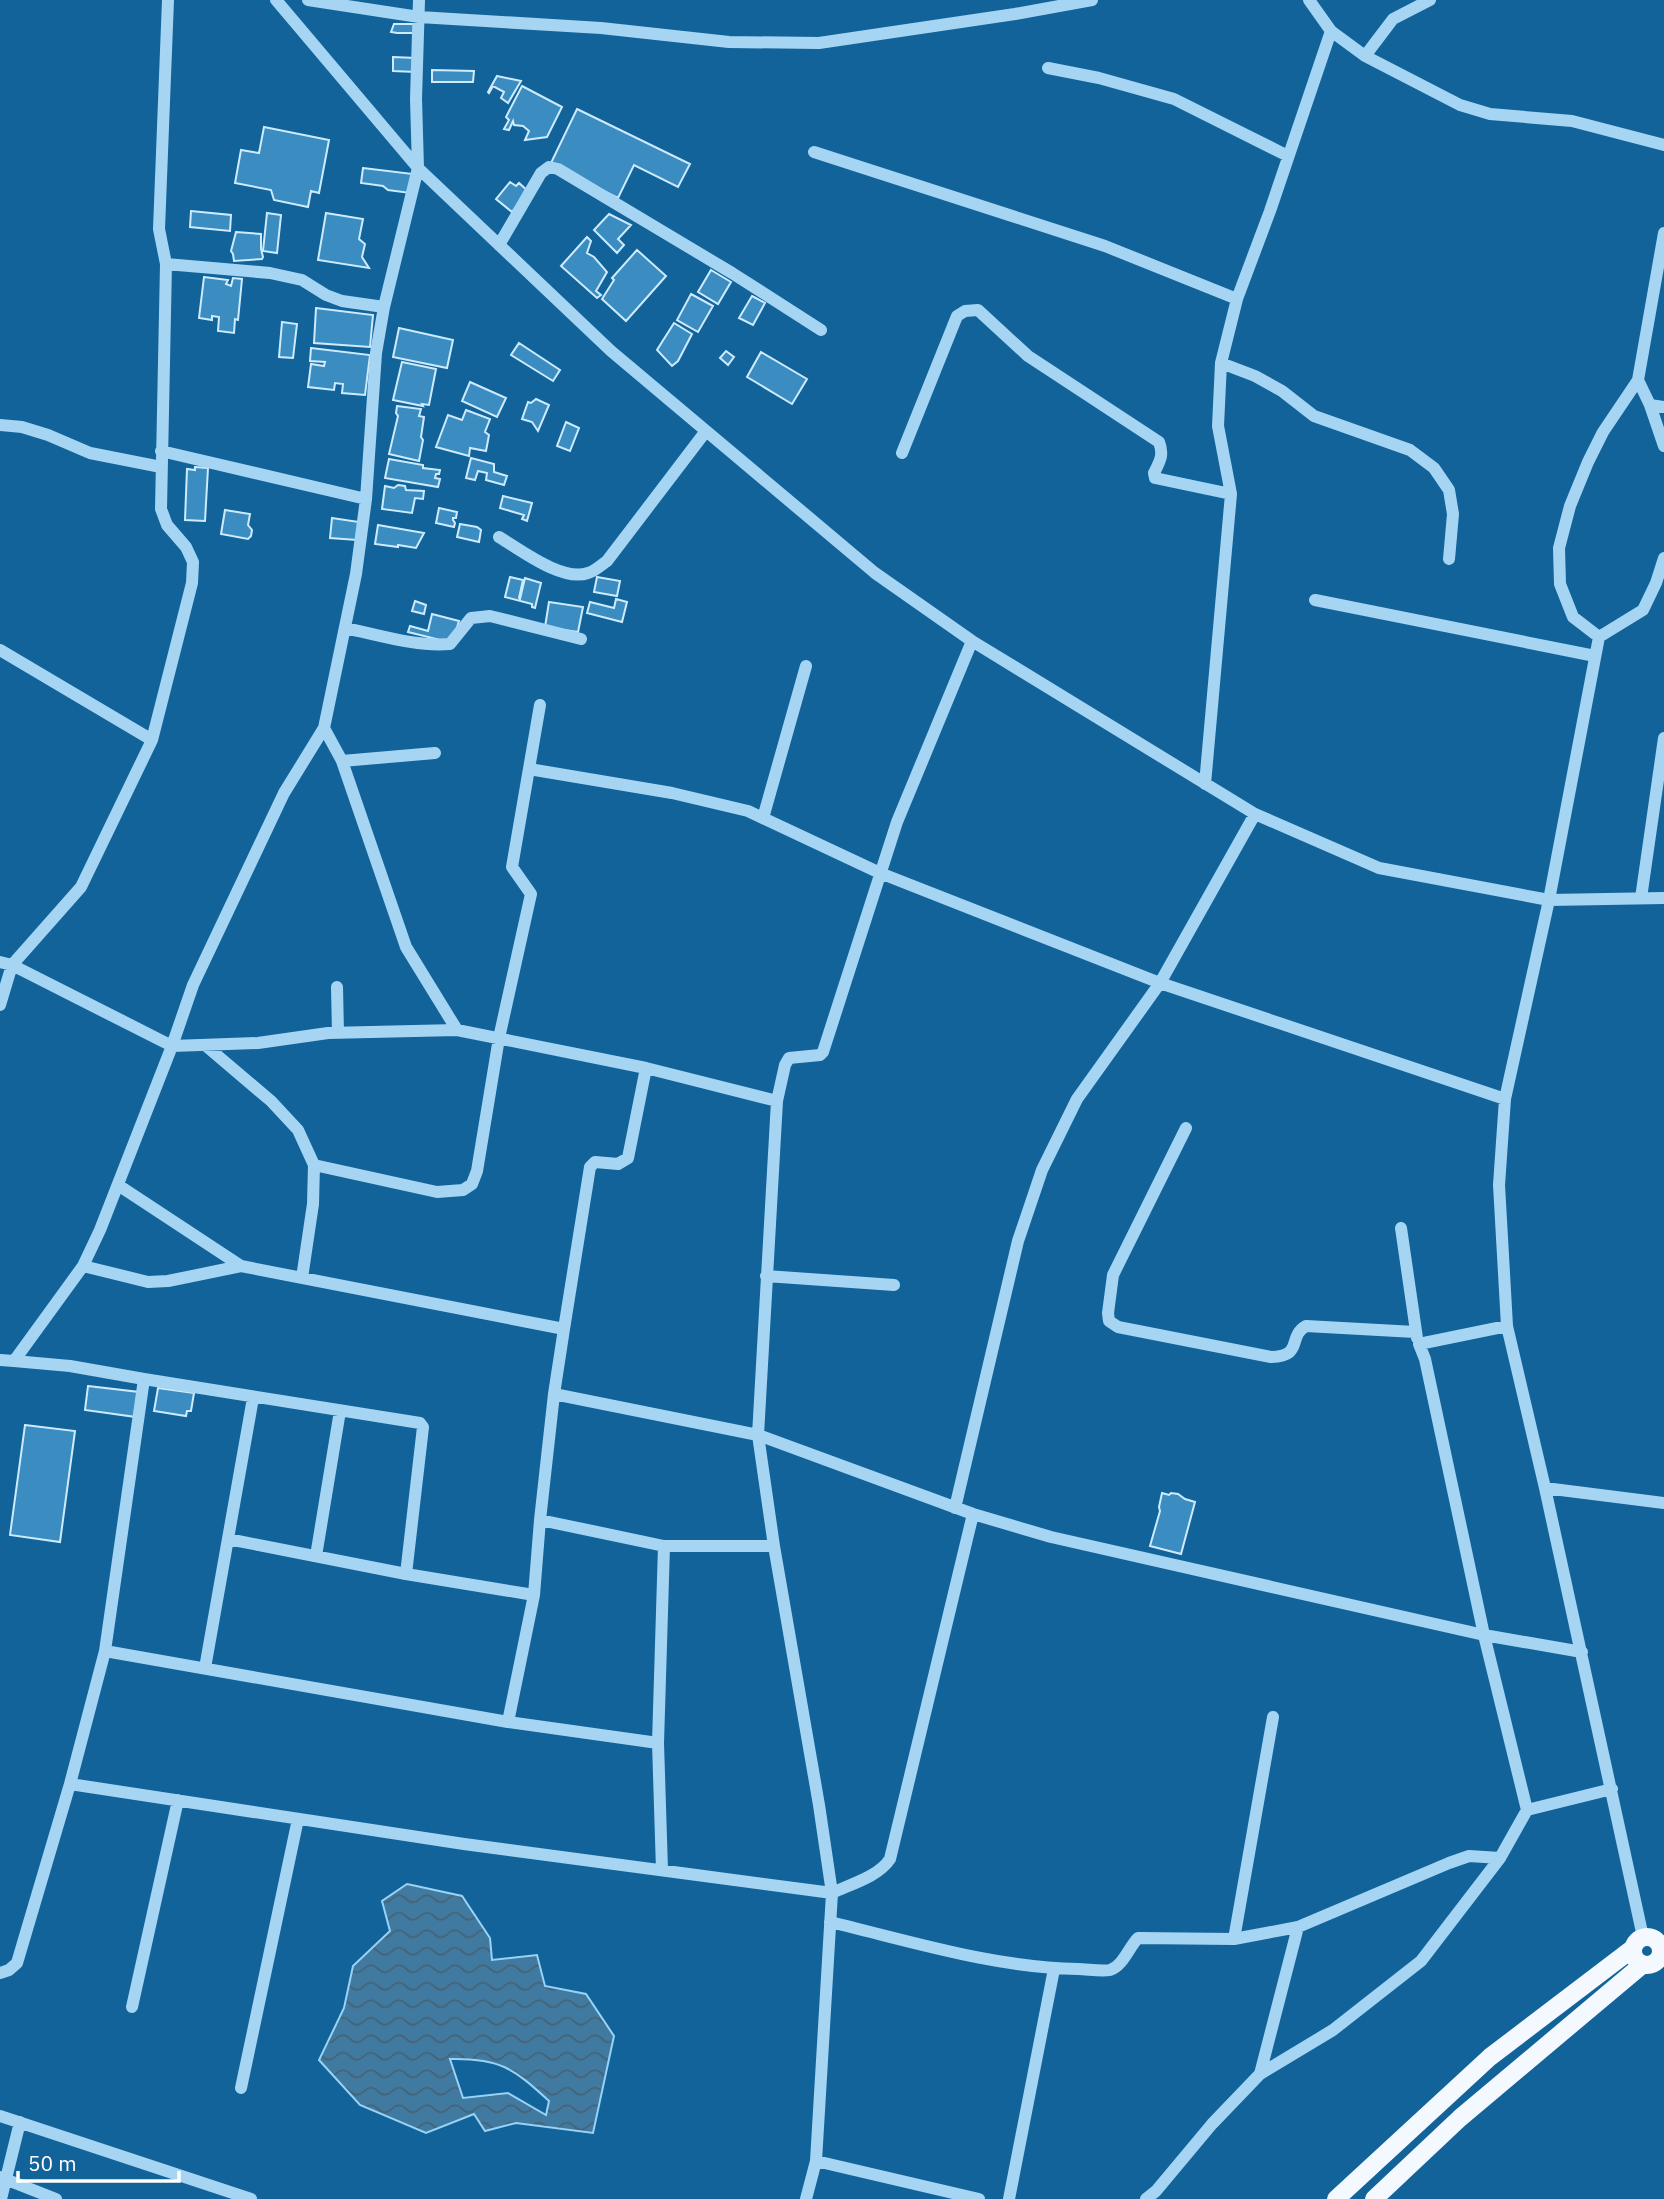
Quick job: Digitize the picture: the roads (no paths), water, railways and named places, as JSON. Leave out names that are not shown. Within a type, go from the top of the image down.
[{"type":"main road","points":[[1336,2199],[1490,2057],[1653,1945],[1657,1961],[1642,1965],[1460,2118],[1374,2199]]},
{"type":"street","points":[[0,1005],[6,963],[81,887],[152,740],[192,583],[193,562],[186,547],[167,525],[161,509],[160,451],[166,264],[159,229],[169,0]]},
{"type":"street","points":[[276,0],[418,168],[611,351],[875,573],[972,641],[1255,814],[1379,868],[1549,900],[1664,898]]},
{"type":"street","points":[[308,0],[419,17],[601,28],[729,42],[819,43],[1092,0]]},
{"type":"street","points":[[14,1361],[83,1266],[172,1046],[192,985],[284,793],[324,728],[356,573],[366,499],[376,353],[384,307],[418,168],[416,99],[419,0]]},
{"type":"street","points":[[1309,0],[1331,31],[1365,56],[1460,106],[1490,114],[1572,121],[1664,145]]},
{"type":"street","points":[[1365,56],[1393,19],[1430,0]]},
{"type":"street","points":[[1205,784],[1231,494],[1218,426],[1221,363],[1237,299],[1331,31]]},
{"type":"street","points":[[1048,68],[1099,78],[1174,99],[1289,156]]},
{"type":"street","points":[[814,152],[1105,246],[1237,299]]},
{"type":"street","points":[[499,245],[541,173],[549,167],[558,169],[732,273],[821,330]]},
{"type":"street","points":[[1599,637],[1573,617],[1560,584],[1559,548],[1570,506],[1588,462],[1637,380],[1664,233]]},
{"type":"street","points":[[166,264],[270,273],[302,280],[326,295],[342,301],[384,307]]},
{"type":"street","points":[[902,453],[957,316],[965,311],[978,310],[1028,356],[1159,442],[1162,459],[1154,473],[1155,478],[1231,494]]},
{"type":"street","points":[[1221,363],[1255,376],[1282,391],[1314,416],[1410,450],[1434,468],[1449,490],[1453,513],[1449,559]]},
{"type":"street","points":[[1637,380],[1650,405],[1664,446]]},
{"type":"street","points":[[1650,405],[1664,407]]},
{"type":"street","points":[[0,425],[22,427],[48,435],[90,453],[161,467]]},
{"type":"street","points":[[499,537],[558,571],[571,574],[588,573],[607,561],[706,431]]},
{"type":"street","points":[[160,451],[366,499]]},
{"type":"street","points":[[1653,1945],[1612,1788],[1507,1326],[1499,1185],[1505,1098],[1549,900],[1599,637],[1643,610],[1664,558]]},
{"type":"street","points":[[1315,600],[1595,656]]},
{"type":"street","points":[[345,628],[428,645],[443,645],[450,644],[471,618],[490,616],[581,639]]},
{"type":"street","points":[[806,2199],[816,2161],[832,1893],[820,1805],[774,1546],[758,1435],[777,1101],[789,1058],[820,1055],[823,1052],[897,822],[972,641]]},
{"type":"street","points":[[0,650],[152,740]]},
{"type":"street","points":[[763,818],[806,666]]},
{"type":"street","points":[[314,1165],[437,1192],[463,1190],[472,1184],[477,1171],[499,1038],[531,894],[512,867],[540,705]]},
{"type":"street","points":[[324,728],[342,761],[405,947],[457,1030]]},
{"type":"street","points":[[1641,898],[1664,738]]},
{"type":"street","points":[[342,761],[435,753]]},
{"type":"street","points":[[529,769],[672,793],[748,811],[880,873],[1160,982],[1505,1098]]},
{"type":"street","points":[[955,1508],[1018,1241],[1042,1170],[1077,1100],[1160,982],[1255,814]]},
{"type":"street","points":[[6,963],[172,1046],[258,1043],[338,1033],[457,1030],[646,1068],[777,1101]]},
{"type":"street","points":[[337,987],[338,1033]]},
{"type":"street","points":[[205,1045],[271,1101],[298,1130],[314,1165],[313,1204],[302,1278]]},
{"type":"street","points":[[508,1722],[534,1595],[554,1394],[590,1167],[595,1162],[618,1164],[628,1158],[646,1068]]},
{"type":"street","points":[[1186,1128],[1113,1275],[1108,1313],[1110,1321],[1118,1327],[1270,1357],[1283,1357],[1291,1352],[1300,1329],[1306,1326],[1417,1338],[1507,1326]]},
{"type":"street","points":[[118,1185],[241,1266],[564,1329]]},
{"type":"street","points":[[1146,2199],[1260,2074],[1333,2030],[1420,1961],[1500,1858],[1527,1810],[1484,1636],[1428,1372],[1417,1338],[1401,1228]]},
{"type":"street","points":[[83,1266],[148,1282],[169,1281],[241,1266]]},
{"type":"street","points":[[766,1276],[894,1285]]},
{"type":"street","points":[[0,1360],[70,1366],[253,1398],[420,1423],[423,1427],[406,1574]]},
{"type":"street","points":[[0,1973],[17,1963],[70,1784],[105,1651],[144,1379]]},
{"type":"street","points":[[554,1394],[758,1435],[955,1508],[1051,1537],[1484,1636],[1582,1652]]},
{"type":"street","points":[[205,1668],[253,1398]]},
{"type":"street","points":[[317,1556],[340,1411]]},
{"type":"street","points":[[1545,1488],[1664,1503]]},
{"type":"street","points":[[70,1784],[464,1844],[832,1893],[872,1875],[886,1866],[890,1859],[973,1514]]},
{"type":"street","points":[[540,1520],[664,1546],[774,1546]]},
{"type":"street","points":[[228,1539],[406,1574],[534,1595]]},
{"type":"street","points":[[662,1870],[658,1743],[664,1546]]},
{"type":"street","points":[[105,1651],[508,1722],[658,1743]]},
{"type":"street","points":[[1234,1939],[1273,1717]]},
{"type":"street","points":[[1527,1810],[1612,1788]]},
{"type":"street","points":[[132,2007],[178,1800]]},
{"type":"street","points":[[241,2088],[299,1819]]},
{"type":"street","points":[[830,1922],[991,1959],[1054,1969],[1111,1970],[1121,1963],[1138,1938],[1234,1939],[1298,1927],[1469,1856],[1500,1858]]},
{"type":"street","points":[[1260,2074],[1298,1927]]},
{"type":"street","points":[[1009,2199],[1054,1969]]},
{"type":"street","points":[[0,2116],[251,2199]]},
{"type":"street","points":[[1,2199],[3,2178],[20,2122]]},
{"type":"street","points":[[816,2161],[979,2199]]},
{"type":"street","points":[[3,2178],[56,2199]]},
{"type":"water","points":[[407,1884],[462,1896],[490,1938],[492,1960],[537,1955],[545,1986],[586,1994],[614,2036],[593,2133],[516,2123],[485,2131],[474,2114],[426,2133],[360,2105],[319,2060],[344,2008],[353,1966],[390,1931],[382,1901]],"holes":[[[450,2059],[494,2063],[525,2080],[549,2101],[546,2115],[508,2093],[463,2098]]]}]
